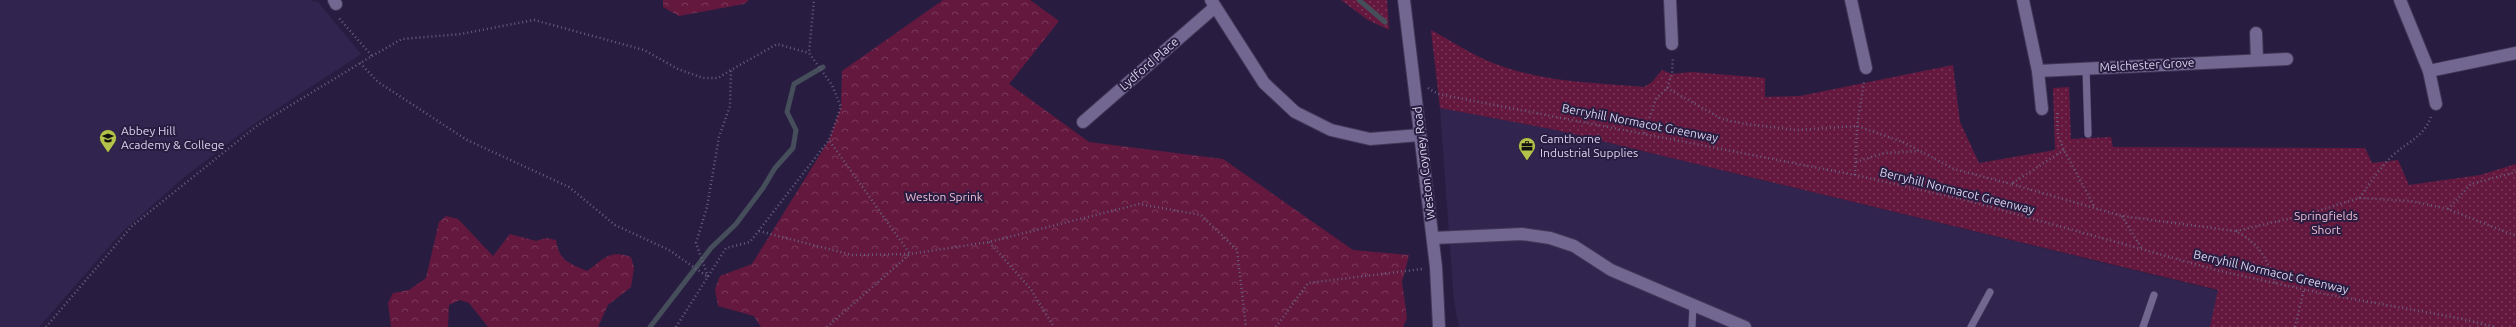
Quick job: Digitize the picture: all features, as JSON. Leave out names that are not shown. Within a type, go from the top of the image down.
[{"type":"street","points":[[1670,0],[1672,44]]},
{"type":"street","points":[[1851,0],[1866,68]]},
{"type":"street","points":[[2023,0],[2038,71],[2042,109]]},
{"type":"street","points":[[2400,0],[2429,71],[2436,104]]},
{"type":"street","name":"Weston Coyney Road","points":[[1405,3],[1433,238],[1439,327]]},
{"type":"street","points":[[1213,4],[1264,83],[1295,112],[1331,130],[1370,139],[1420,135]]},
{"type":"street","name":"Lydford Place","points":[[1083,122],[1213,4]]},
{"type":"street","points":[[2256,33],[2256,60]]},
{"type":"street","points":[[2429,71],[2516,53]]},
{"type":"street","name":"Melchester Grove","points":[[2038,71],[2287,59]]},
{"type":"street","points":[[1433,238],[1522,234],[1550,238],[1574,246],[1611,270],[1745,327]]},
{"type":"lane","points":[[2086,68],[2088,134]]},
{"type":"lane","points":[[1971,327],[1990,292]]},
{"type":"lane","points":[[2143,327],[2154,295]]},
{"type":"lane","points":[[1692,327],[1693,304]]},
{"type":"path","points":[[809,53],[814,0]]},
{"type":"path","points":[[334,5],[372,56]]},
{"type":"path","points":[[46,327],[132,226],[258,125],[402,39],[461,34],[534,20],[644,50],[678,70],[703,78],[718,78],[777,44],[809,53],[832,85],[841,107],[829,140],[750,242],[726,248],[676,327]]},
{"type":"path","points":[[1644,133],[1656,99],[1667,88],[1672,74],[1672,44]]},
{"type":"path","points":[[360,63],[378,82],[467,140],[569,187],[615,225],[669,250],[708,277]]},
{"type":"path","points":[[1855,175],[1857,126],[1866,68]]},
{"type":"path","points":[[708,277],[696,243],[707,207],[719,137],[730,106],[731,70]]},
{"type":"path","name":"Berryhill Normacot Greenway","points":[[1414,79],[1438,94],[1855,175],[1968,201],[2142,250],[2276,283],[2453,317],[2496,327]]},
{"type":"path","points":[[1667,88],[1722,118],[1745,124],[1797,130],[1857,126],[1903,142],[1954,169],[2122,216],[2235,231],[2251,239],[2265,256],[2276,283]]},
{"type":"path","points":[[2359,198],[2372,179],[2393,155],[2426,129],[2436,104]]},
{"type":"path","points":[[2058,136],[2095,208]]},
{"type":"path","points":[[829,140],[910,254]]},
{"type":"path","points":[[2011,184],[2064,150]]},
{"type":"path","points":[[1856,162],[1884,153],[1919,151]]},
{"type":"path","points":[[2448,209],[2471,184],[2516,172]]},
{"type":"path","points":[[2235,231],[2305,215],[2359,198],[2411,201],[2448,209],[2516,236]]},
{"type":"path","points":[[759,231],[852,255],[910,254],[988,242],[1139,204],[1201,215],[1237,250],[1246,327]]},
{"type":"path","points":[[2122,216],[2142,250]]},
{"type":"path","points":[[988,242],[1030,288],[1054,327]]},
{"type":"path","points":[[827,327],[910,254]]},
{"type":"path","points":[[1276,327],[1308,283],[1436,267]]},
{"type":"path","points":[[2295,327],[2304,289]]},
{"type":"shaded area","name":"Abbey Hill Academy & College","points":[[0,0],[309,0],[318,2],[361,54],[248,128],[182,179],[121,233],[39,327],[0,327]]},
{"type":"shaded area","points":[[1440,108],[1556,130],[2219,291],[2210,327],[1459,327],[1454,301]]},
{"type":"green space","points":[[663,0],[749,0],[744,4],[679,16],[663,7]]},
{"type":"green space","name":"Weston Sprink","points":[[943,0],[1030,0],[1059,21],[1009,84],[1089,142],[1223,159],[1353,250],[1409,255],[1402,282],[1407,318],[1403,327],[761,327],[754,316],[718,306],[715,289],[720,276],[752,264],[829,140],[841,107],[842,71]]},
{"type":"green space","points":[[1341,0],[1387,0],[1389,30],[1368,20]]},
{"type":"green space","name":"Springfields Short","points":[[1431,30],[1485,60],[1511,69],[1549,78],[1587,83],[1644,87],[1652,82],[1662,70],[1672,74],[1692,72],[1765,78],[1765,97],[1800,96],[1953,65],[1960,122],[1979,163],[2055,150],[2053,88],[2069,87],[2071,139],[2111,137],[2113,147],[2365,148],[2372,163],[2398,160],[2409,185],[2480,175],[2516,164],[2516,327],[2210,327],[2218,290],[1556,130],[1440,108]]},
{"type":"green space","points":[[446,216],[458,219],[493,256],[510,234],[536,241],[546,238],[556,240],[557,247],[562,257],[570,263],[587,271],[607,256],[617,254],[631,257],[634,268],[631,287],[608,305],[598,327],[488,327],[469,303],[460,300],[449,305],[448,327],[391,327],[388,303],[393,293],[409,290],[426,278],[439,222]]},
{"type":"waterway","points":[[1359,0],[1385,22]]},
{"type":"waterway","points":[[650,327],[711,248],[736,224],[763,188],[775,168],[793,148],[796,130],[787,112],[794,84],[823,67]]},
{"type":"place","name":"Abbey Hill Academy & College","points":[[108,153]]},
{"type":"place","name":"Camthorne Industrial Supplies","points":[[1527,161]]}]
